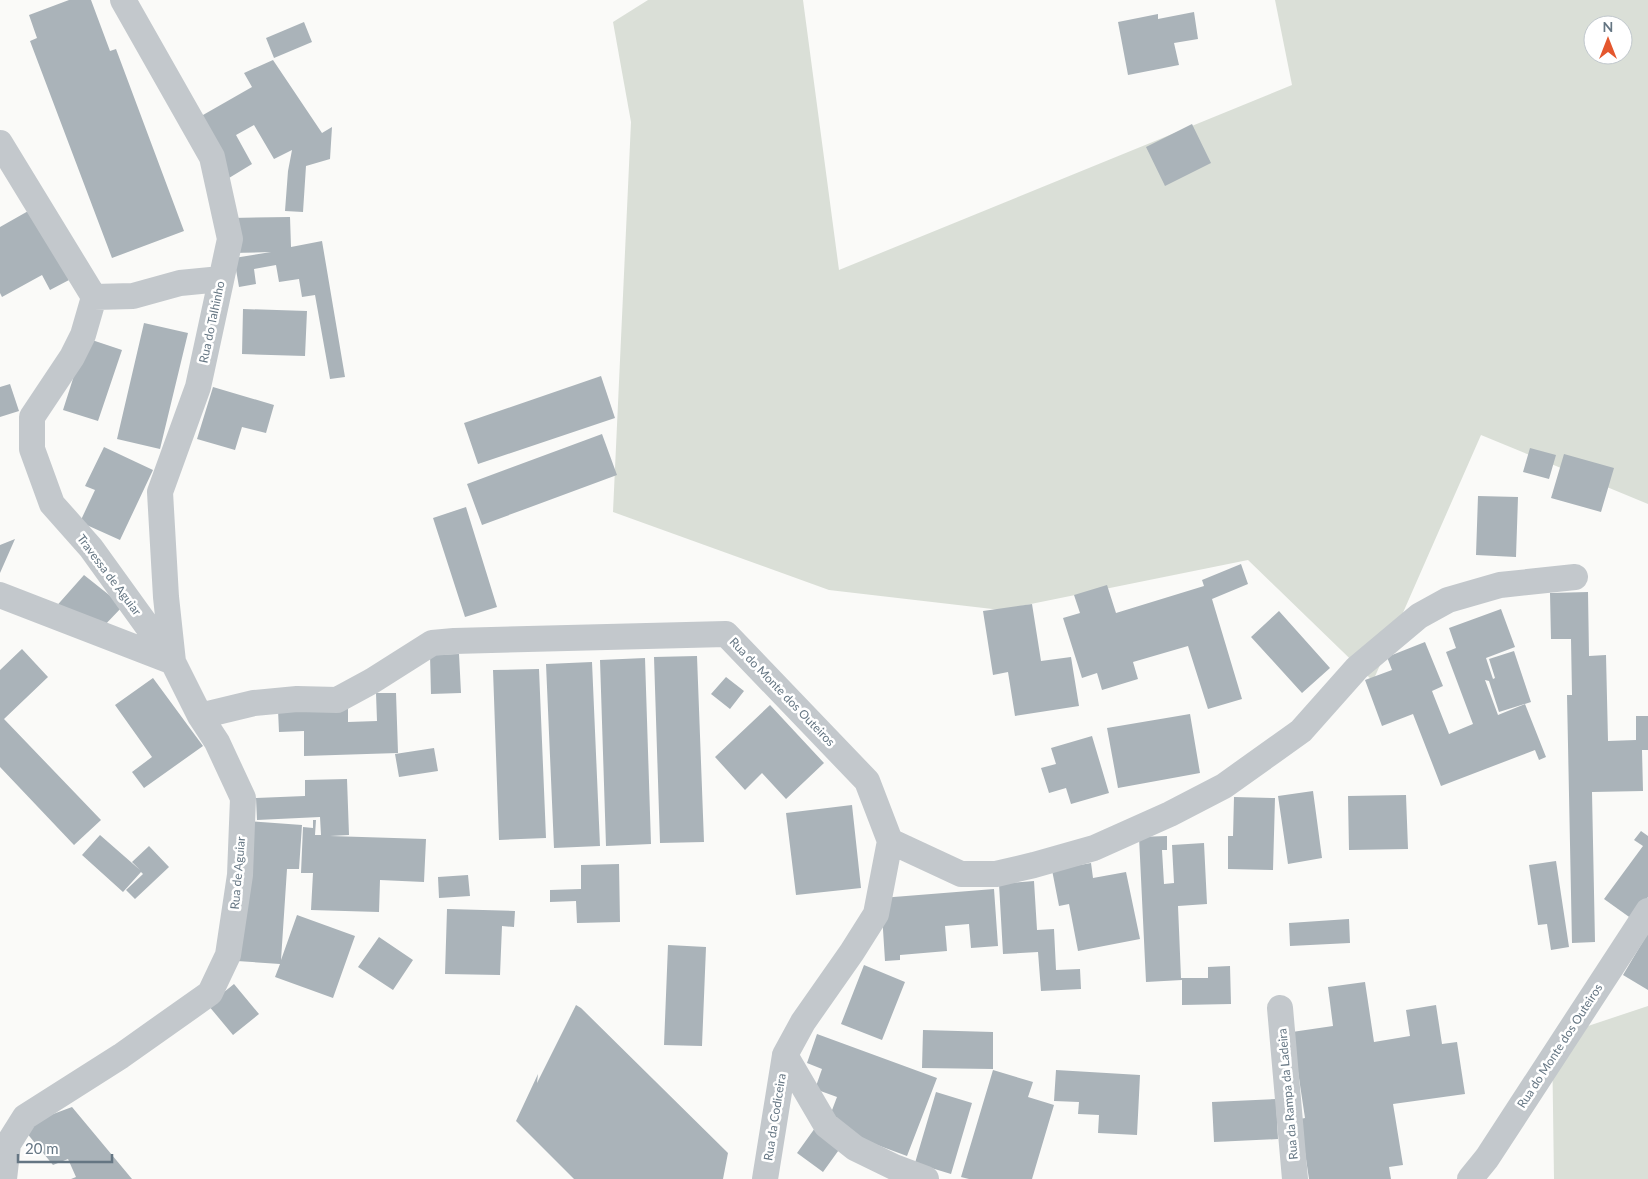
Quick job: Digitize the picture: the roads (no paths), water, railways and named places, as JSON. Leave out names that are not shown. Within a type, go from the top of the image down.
[{"type":"street","name":"Rua do Talhinho","points":[[123,0],[212,157],[230,239],[198,387],[160,492],[166,597],[173,662]]},
{"type":"street","points":[[0,143],[94,297],[133,296],[180,283],[221,279]]},
{"type":"street","name":"Travessa de Aguiar","points":[[94,297],[83,335],[76,350],[32,417],[32,449],[52,504],[91,548],[173,662]]},
{"type":"street","points":[[926,1179],[894,1167],[855,1148],[826,1125],[785,1054],[803,1022],[876,914],[890,841],[961,874],[996,874],[1094,848],[1170,814],[1232,780],[1301,731],[1357,668],[1419,616],[1448,600],[1500,585],[1575,578]]},
{"type":"street","points":[[0,595],[173,662]]},
{"type":"street","name":"Rua do Monte dos Outeiros","points":[[200,716],[254,703],[337,700],[372,681],[432,643],[454,640],[726,634],[867,781],[890,841]]},
{"type":"street","name":"Rua de Aguiar","points":[[4,1179],[8,1144],[25,1117],[121,1056],[210,993],[228,956],[240,875],[243,798],[217,742],[200,716],[173,662]]},
{"type":"street","name":"Rua do Monte dos Outeiros","points":[[1470,1179],[1487,1158],[1648,911]]},
{"type":"street","name":"Rua da Rampa da Ladeira","points":[[1280,1008],[1295,1179]]},
{"type":"street","name":"Rua da Codiceira","points":[[765,1179],[785,1054]]}]
